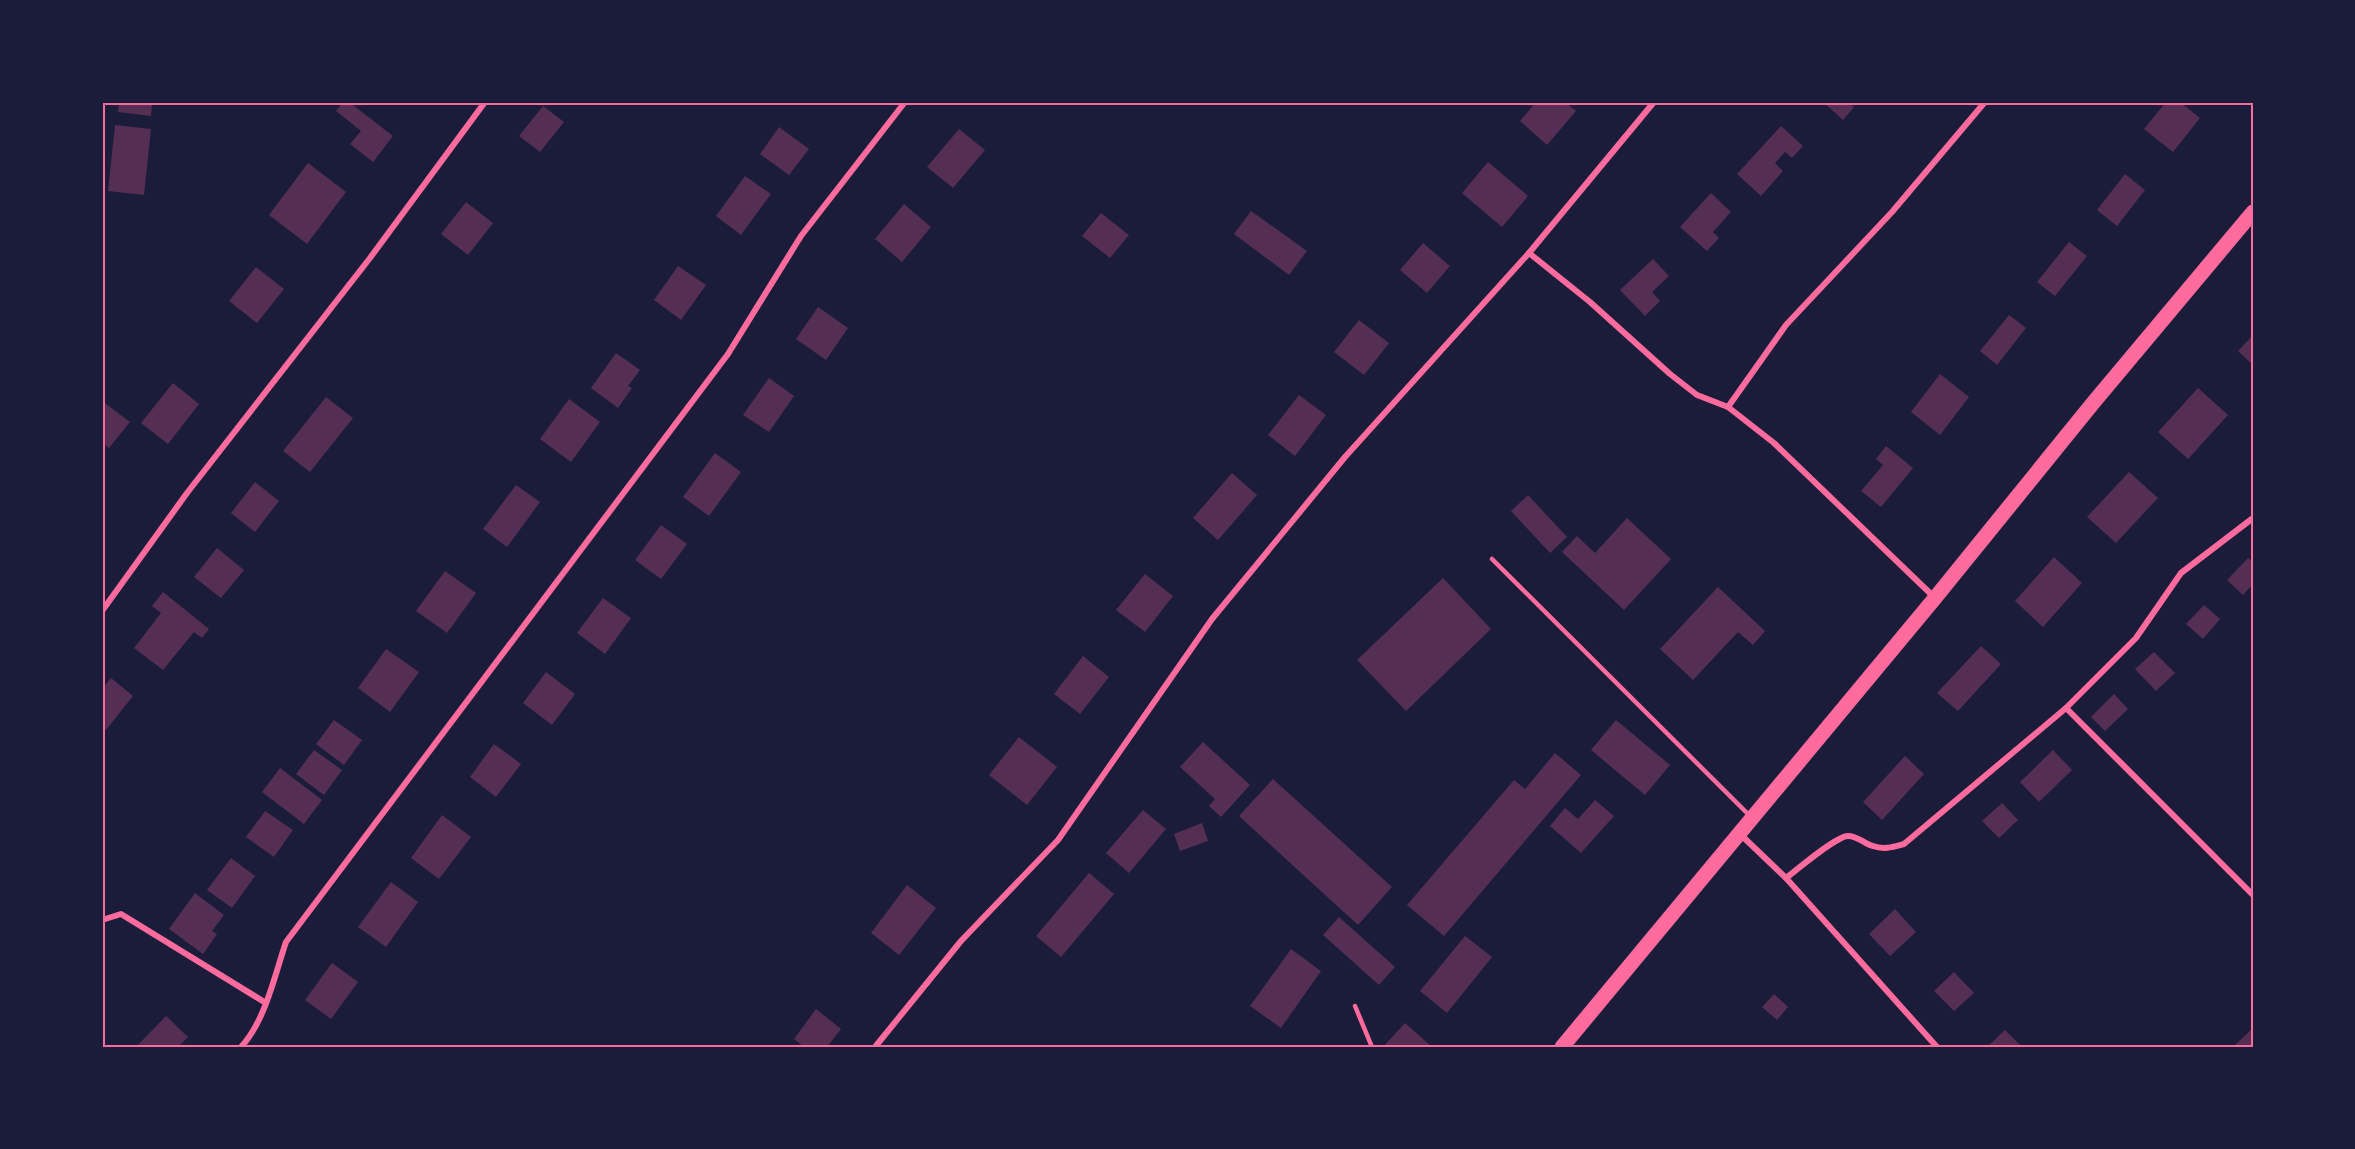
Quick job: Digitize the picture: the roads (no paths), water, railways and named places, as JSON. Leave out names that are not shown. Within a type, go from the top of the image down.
[{"type":"main road","points":[[1562,1047],[2253,212]]},
{"type":"street","points":[[102,611],[187,493],[370,258],[486,102]]},
{"type":"street","points":[[241,1047],[247,1041],[266,1003],[286,942],[728,354],[801,236],[905,102]]},
{"type":"street","points":[[874,1047],[961,941],[1058,840],[1212,620],[1338,466],[1529,253],[1654,102]]},
{"type":"street","points":[[1728,407],[1786,325],[1892,212],[1985,102]]},
{"type":"street","points":[[1529,253],[1590,302],[1670,374],[1698,395],[1728,407],[1774,443],[1935,598]]},
{"type":"street","points":[[1786,878],[1838,840],[1848,836],[1871,846],[1886,849],[1905,844],[2066,708],[2136,638],[2181,573],[2253,518]]},
{"type":"street","points":[[2066,708],[2253,896]]},
{"type":"street","points":[[1739,834],[1786,878],[1937,1047]]},
{"type":"street","points":[[102,920],[121,914],[266,1003]]},
{"type":"lane","points":[[1492,559],[1752,818]]},
{"type":"lane","points":[[1355,1006],[1372,1047]]}]
